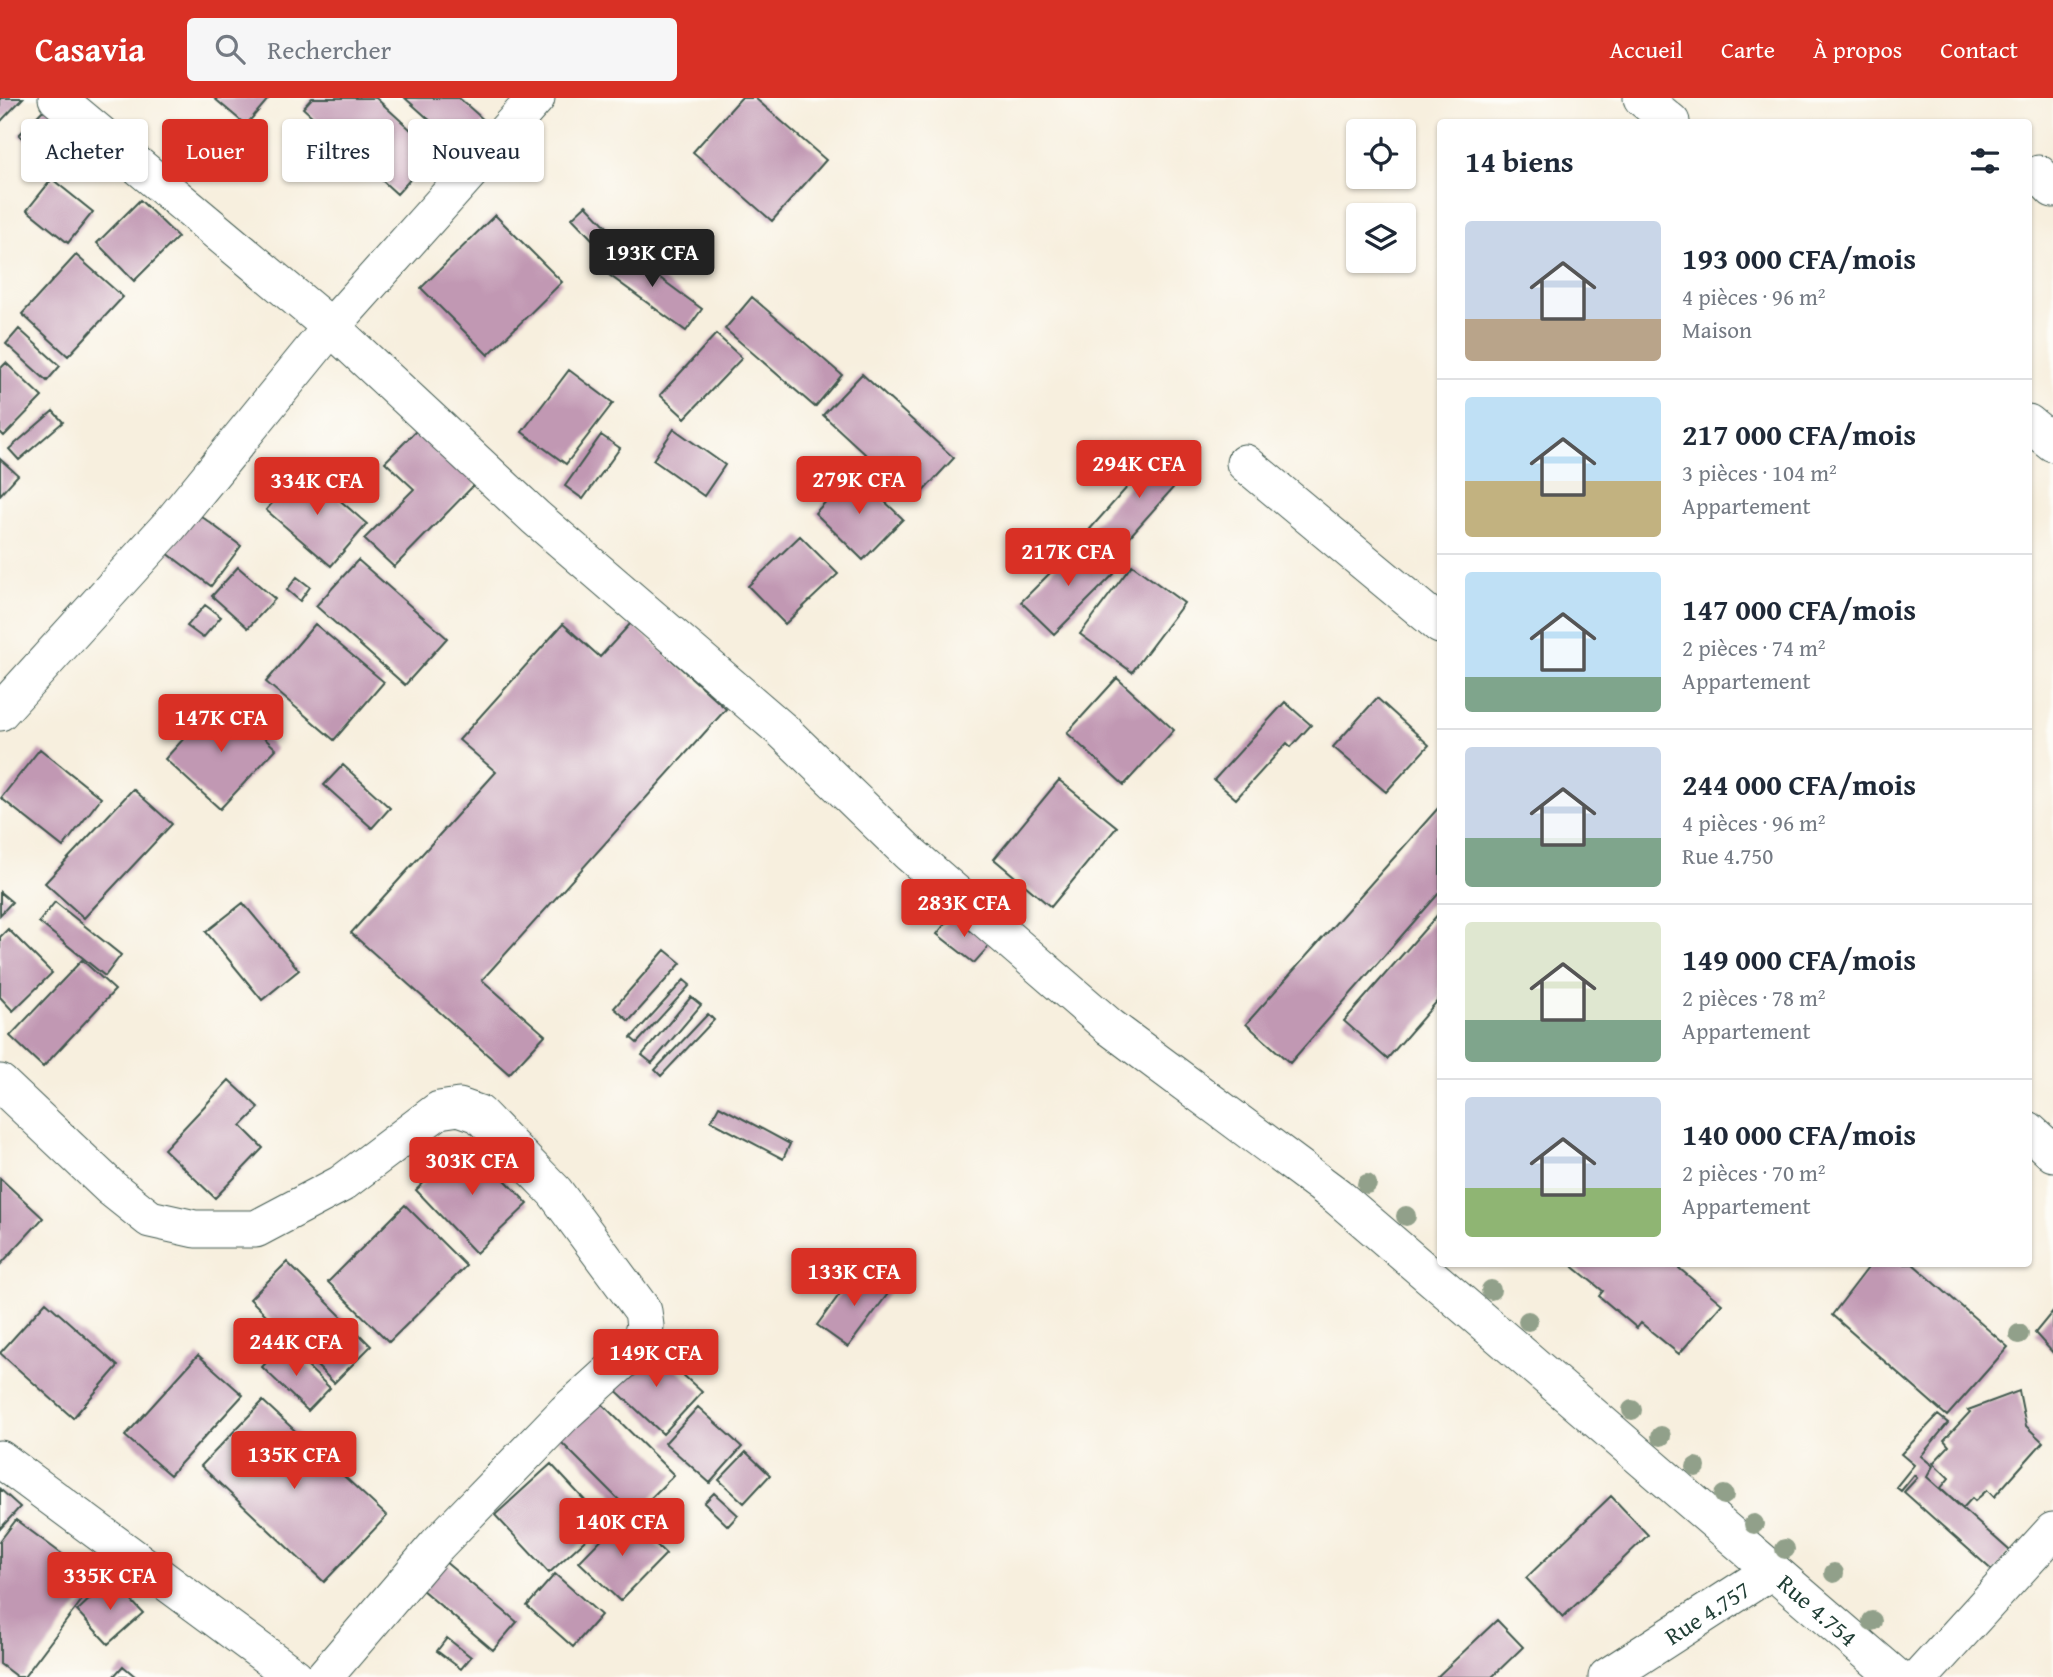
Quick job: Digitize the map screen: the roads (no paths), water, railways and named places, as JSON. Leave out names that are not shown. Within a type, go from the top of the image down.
[{"type":"street","name":"Rue 4.754","points":[[57,98],[331,327],[536,518],[783,731],[909,853],[1110,1027],[1337,1196],[1896,1677]]},
{"type":"street","points":[[0,712],[169,526],[331,327],[536,98]]},
{"type":"street","points":[[1642,98],[1667,119]]},
{"type":"street","points":[[2032,426],[2053,443]]},
{"type":"street","points":[[1245,463],[1437,623]]},
{"type":"street","points":[[0,1083],[111,1188],[150,1219],[195,1229],[256,1229],[341,1184],[439,1110],[459,1107],[479,1114],[555,1192],[643,1311],[645,1326],[641,1339],[628,1356],[566,1412],[437,1545],[324,1677]]},
{"type":"street","points":[[2032,1134],[2053,1153]]},
{"type":"street","points":[[0,1460],[295,1677]]},
{"type":"street","points":[[1920,1677],[2053,1531]]},
{"type":"street","name":"Rue 4.757","points":[[1607,1677],[1771,1571]]}]
